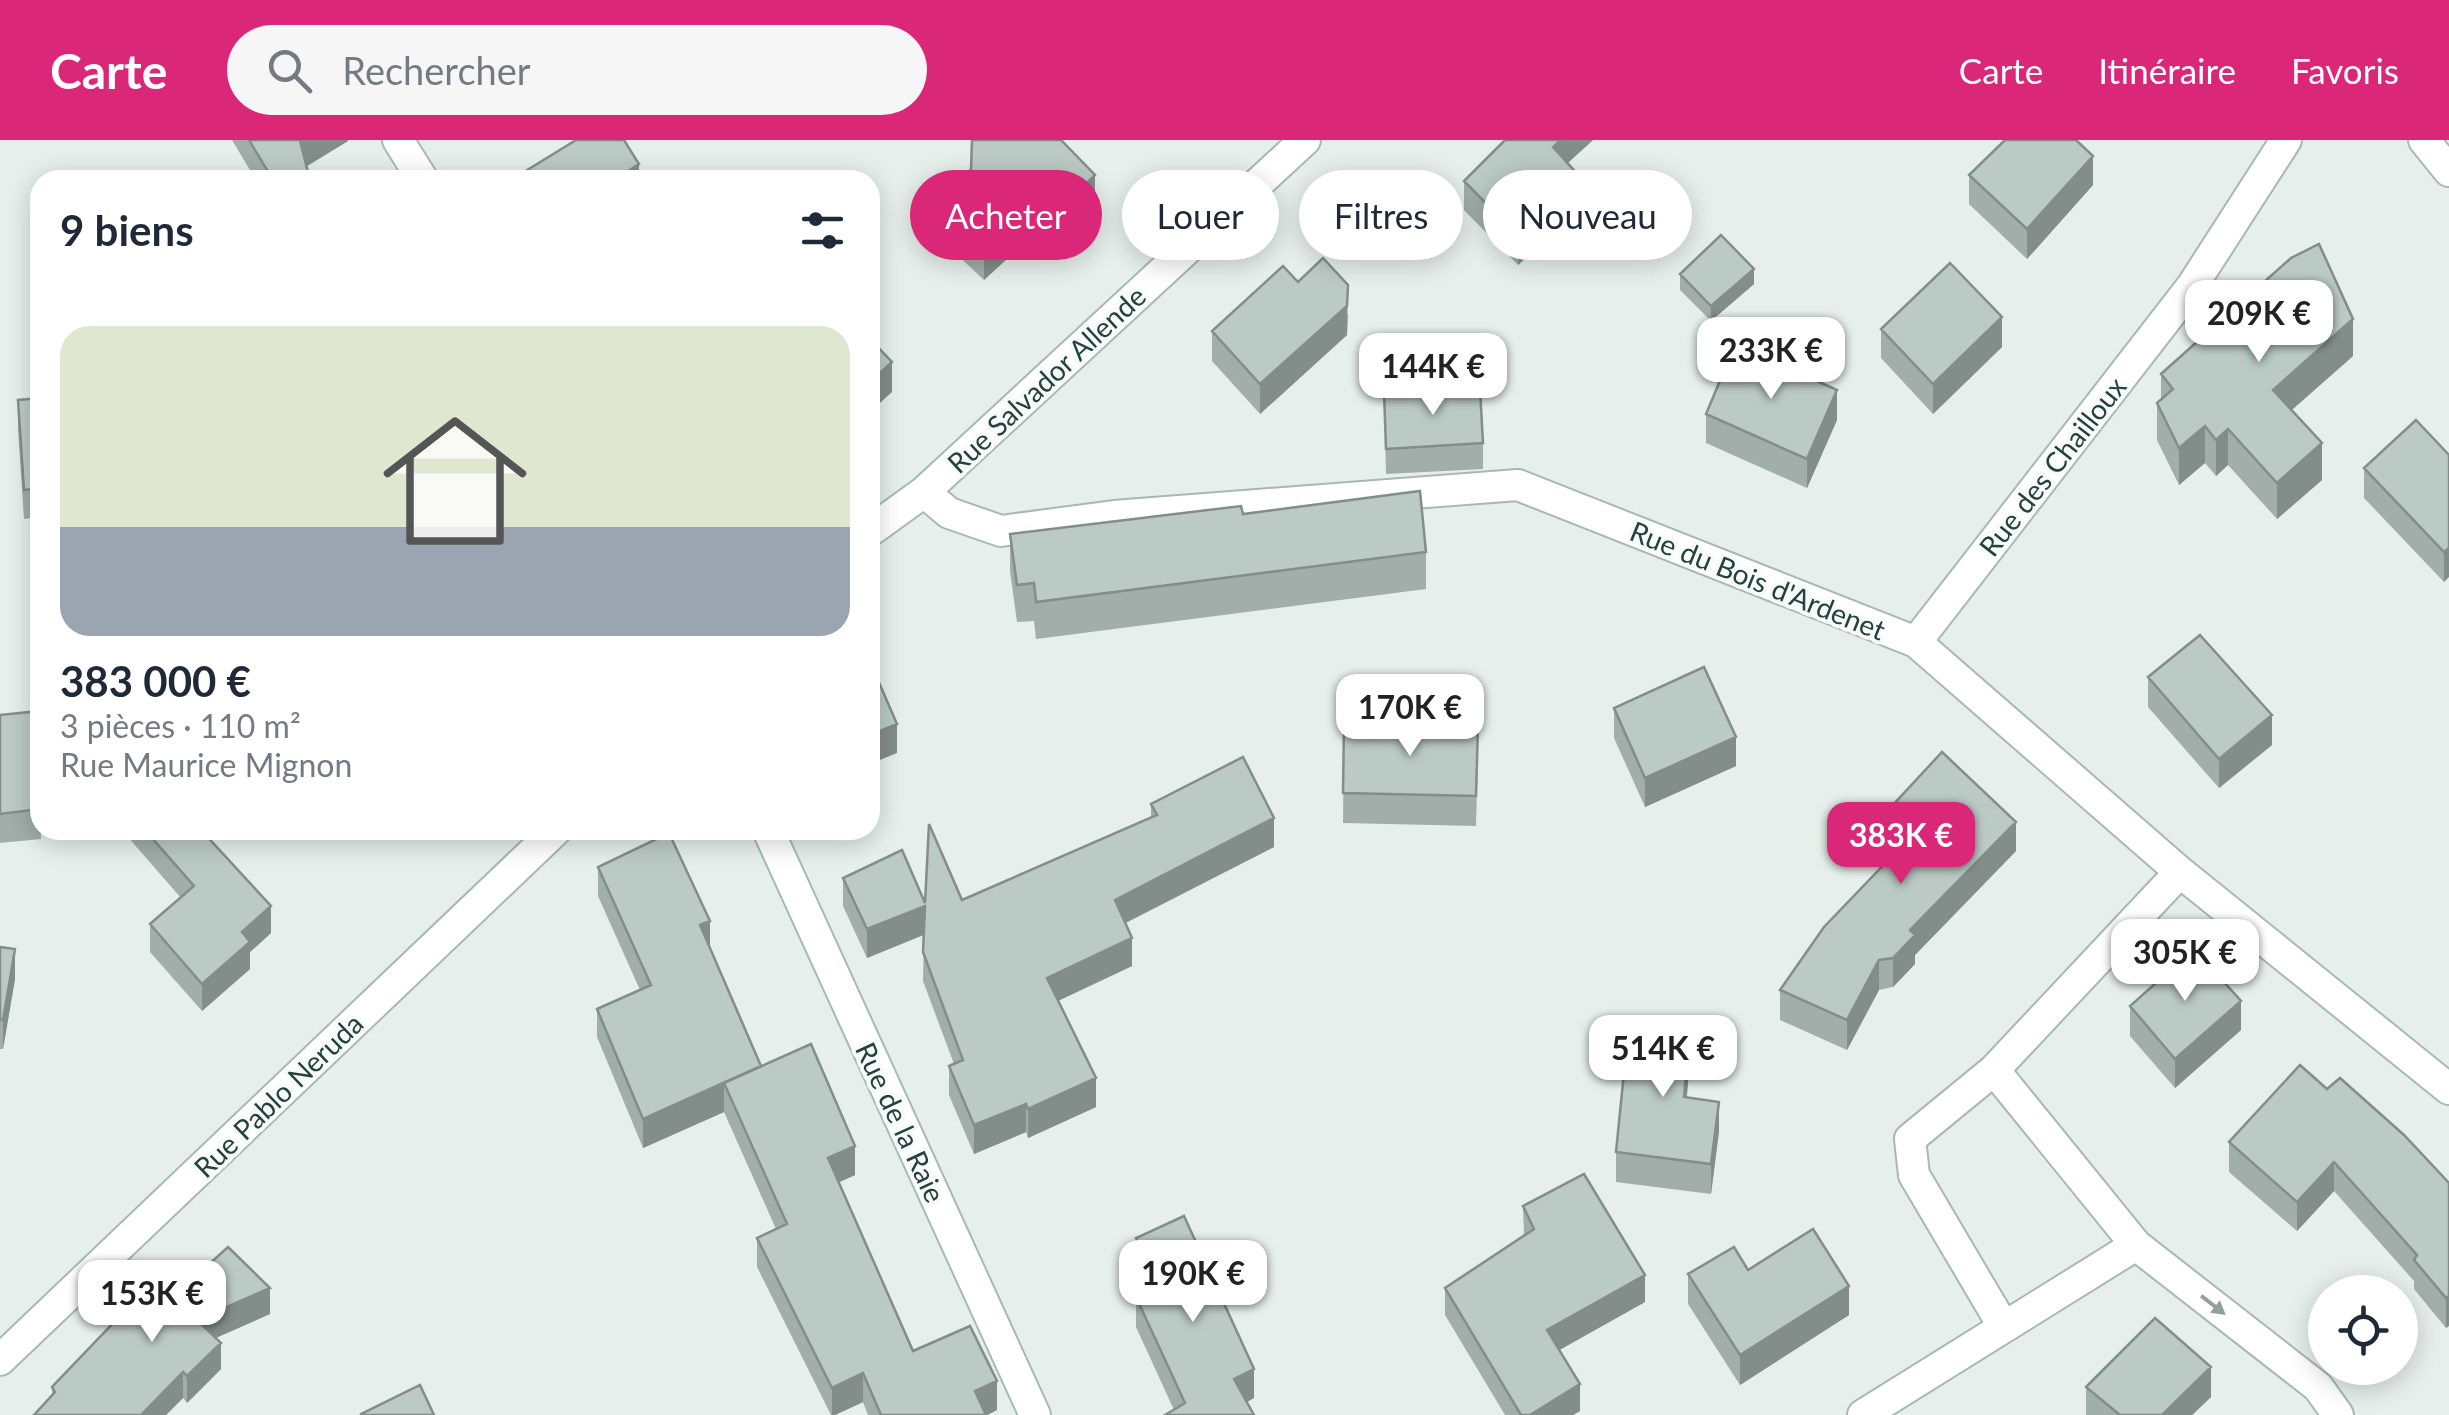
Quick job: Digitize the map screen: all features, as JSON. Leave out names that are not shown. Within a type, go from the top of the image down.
[{"type":"street","points":[[398,140],[417,170]]},
{"type":"street","name":"Rue Salvador Allende","points":[[880,524],[924,492],[1305,140]]},
{"type":"street","name":"Rue des Chailloux","points":[[1916,642],[2192,286],[2286,140]]},
{"type":"street","points":[[2424,140],[2449,172]]},
{"type":"street","name":"Rue du Bois d'Ardenet","points":[[924,492],[949,513],[1002,530],[1114,516],[1518,484],[1916,642],[2180,872],[2449,1089]]},
{"type":"street","name":"Rue Pablo Neruda","points":[[0,1360],[546,840]]},
{"type":"street","name":"Rue de la Raie","points":[[773,840],[1035,1415]]},
{"type":"street","points":[[2002,1324],[1914,1174],[1910,1140],[1994,1070],[2180,872]]},
{"type":"street","points":[[1994,1070],[2136,1246],[2318,1387],[2338,1415]]},
{"type":"street","points":[[1863,1415],[2002,1324],[2136,1246]]},
{"type":"building","points":[[249,140],[302,140],[307,170],[267,170]]},
{"type":"building","points":[[576,140],[624,140],[639,164],[630,170],[527,170]]},
{"type":"building","points":[[972,140],[1061,140],[1090,170],[970,170]]},
{"type":"building","points":[[1505,140],[1561,140],[1553,147],[1574,170],[1483,170],[1483,200],[1464,181]]},
{"type":"building","points":[[2005,140],[2076,140],[2093,156],[2027,229],[1969,175]]},
{"type":"building","points":[[1721,235],[1754,269],[1711,306],[1680,274]]},
{"type":"building","points":[[2319,244],[2353,319],[2273,390],[2322,443],[2277,483],[2228,429],[2216,440],[2205,426],[2179,448],[2157,403],[2173,389],[2161,374],[2291,258]]},
{"type":"building","points":[[1325,260],[1348,285],[1347,306],[1260,384],[1212,331],[1283,266],[1298,282]]},
{"type":"building","points":[[1950,263],[2002,317],[1933,384],[1881,329]]},
{"type":"building","points":[[1735,345],[1837,390],[1807,459],[1706,414]]},
{"type":"building","points":[[880,349],[892,362],[880,373]]},
{"type":"building","points":[[1480,389],[1483,443],[1386,449],[1384,392]]},
{"type":"building","points":[[30,399],[30,489],[24,490],[18,400]]},
{"type":"building","points":[[2416,420],[2449,455],[2449,548],[2444,552],[2364,468]]},
{"type":"building","points":[[1420,491],[1426,552],[1036,602],[1034,583],[1017,585],[1010,534],[1241,506],[1243,514]]},
{"type":"building","points":[[2200,635],[2272,715],[2219,759],[2148,677]]},
{"type":"building","points":[[1704,667],[1736,737],[1645,778],[1614,708]]},
{"type":"building","points":[[880,685],[897,724],[880,731]]},
{"type":"building","points":[[30,712],[30,810],[0,814],[0,715]]},
{"type":"building","points":[[1344,723],[1478,725],[1476,796],[1343,793]]},
{"type":"building","points":[[1942,752],[2016,822],[1910,930],[1915,935],[1893,958],[1879,960],[1847,1020],[1780,990],[1824,927],[1918,829],[1892,806]]},
{"type":"building","points":[[1243,757],[1274,818],[1115,900],[1132,938],[1047,978],[1096,1078],[1028,1109],[1026,1104],[974,1125],[949,1066],[963,1060],[923,952],[925,906],[867,929],[843,878],[902,850],[925,903],[929,824],[962,900],[1157,815],[1151,804]]},
{"type":"building","points":[[154,840],[210,840],[271,906],[242,932],[250,942],[202,984],[150,924],[194,886]]},
{"type":"building","points":[[654,840],[672,840],[710,921],[700,925],[761,1066],[643,1119],[597,1009],[651,985],[598,867]]},
{"type":"building","points":[[0,947],[15,949],[3,1020],[0,1019]]},
{"type":"building","points":[[2194,949],[2241,1001],[2175,1059],[2130,1006]]},
{"type":"building","points":[[1629,1023],[1690,1030],[1684,1097],[1719,1102],[1711,1164],[1616,1152]]},
{"type":"building","points":[[811,1044],[855,1146],[828,1158],[913,1351],[970,1326],[997,1381],[975,1391],[986,1415],[881,1415],[863,1373],[832,1388],[757,1238],[787,1224],[724,1083]]},
{"type":"building","points":[[2300,1065],[2327,1089],[2340,1078],[2404,1135],[2449,1183],[2446,1298],[2414,1260],[2417,1255],[2334,1162],[2297,1202],[2229,1142]]},
{"type":"building","points":[[1584,1174],[1645,1275],[1547,1330],[1580,1384],[1530,1415],[1521,1415],[1445,1288],[1534,1229],[1523,1206]]},
{"type":"building","points":[[1184,1216],[1254,1369],[1234,1379],[1254,1415],[1165,1415],[1185,1403],[1136,1297],[1157,1286],[1136,1238]]},
{"type":"building","points":[[1813,1229],[1849,1286],[1740,1355],[1688,1274],[1734,1247],[1748,1270]]},
{"type":"building","points":[[228,1247],[270,1288],[197,1320],[221,1343],[187,1376],[183,1372],[141,1415],[34,1415],[55,1392],[52,1387],[121,1315],[125,1318],[148,1297],[153,1302],[166,1290],[173,1297]]},
{"type":"building","points":[[2155,1318],[2211,1367],[2162,1415],[2120,1415],[2086,1387]]},
{"type":"building","points":[[420,1385],[434,1415],[361,1415],[361,1414]]}]
